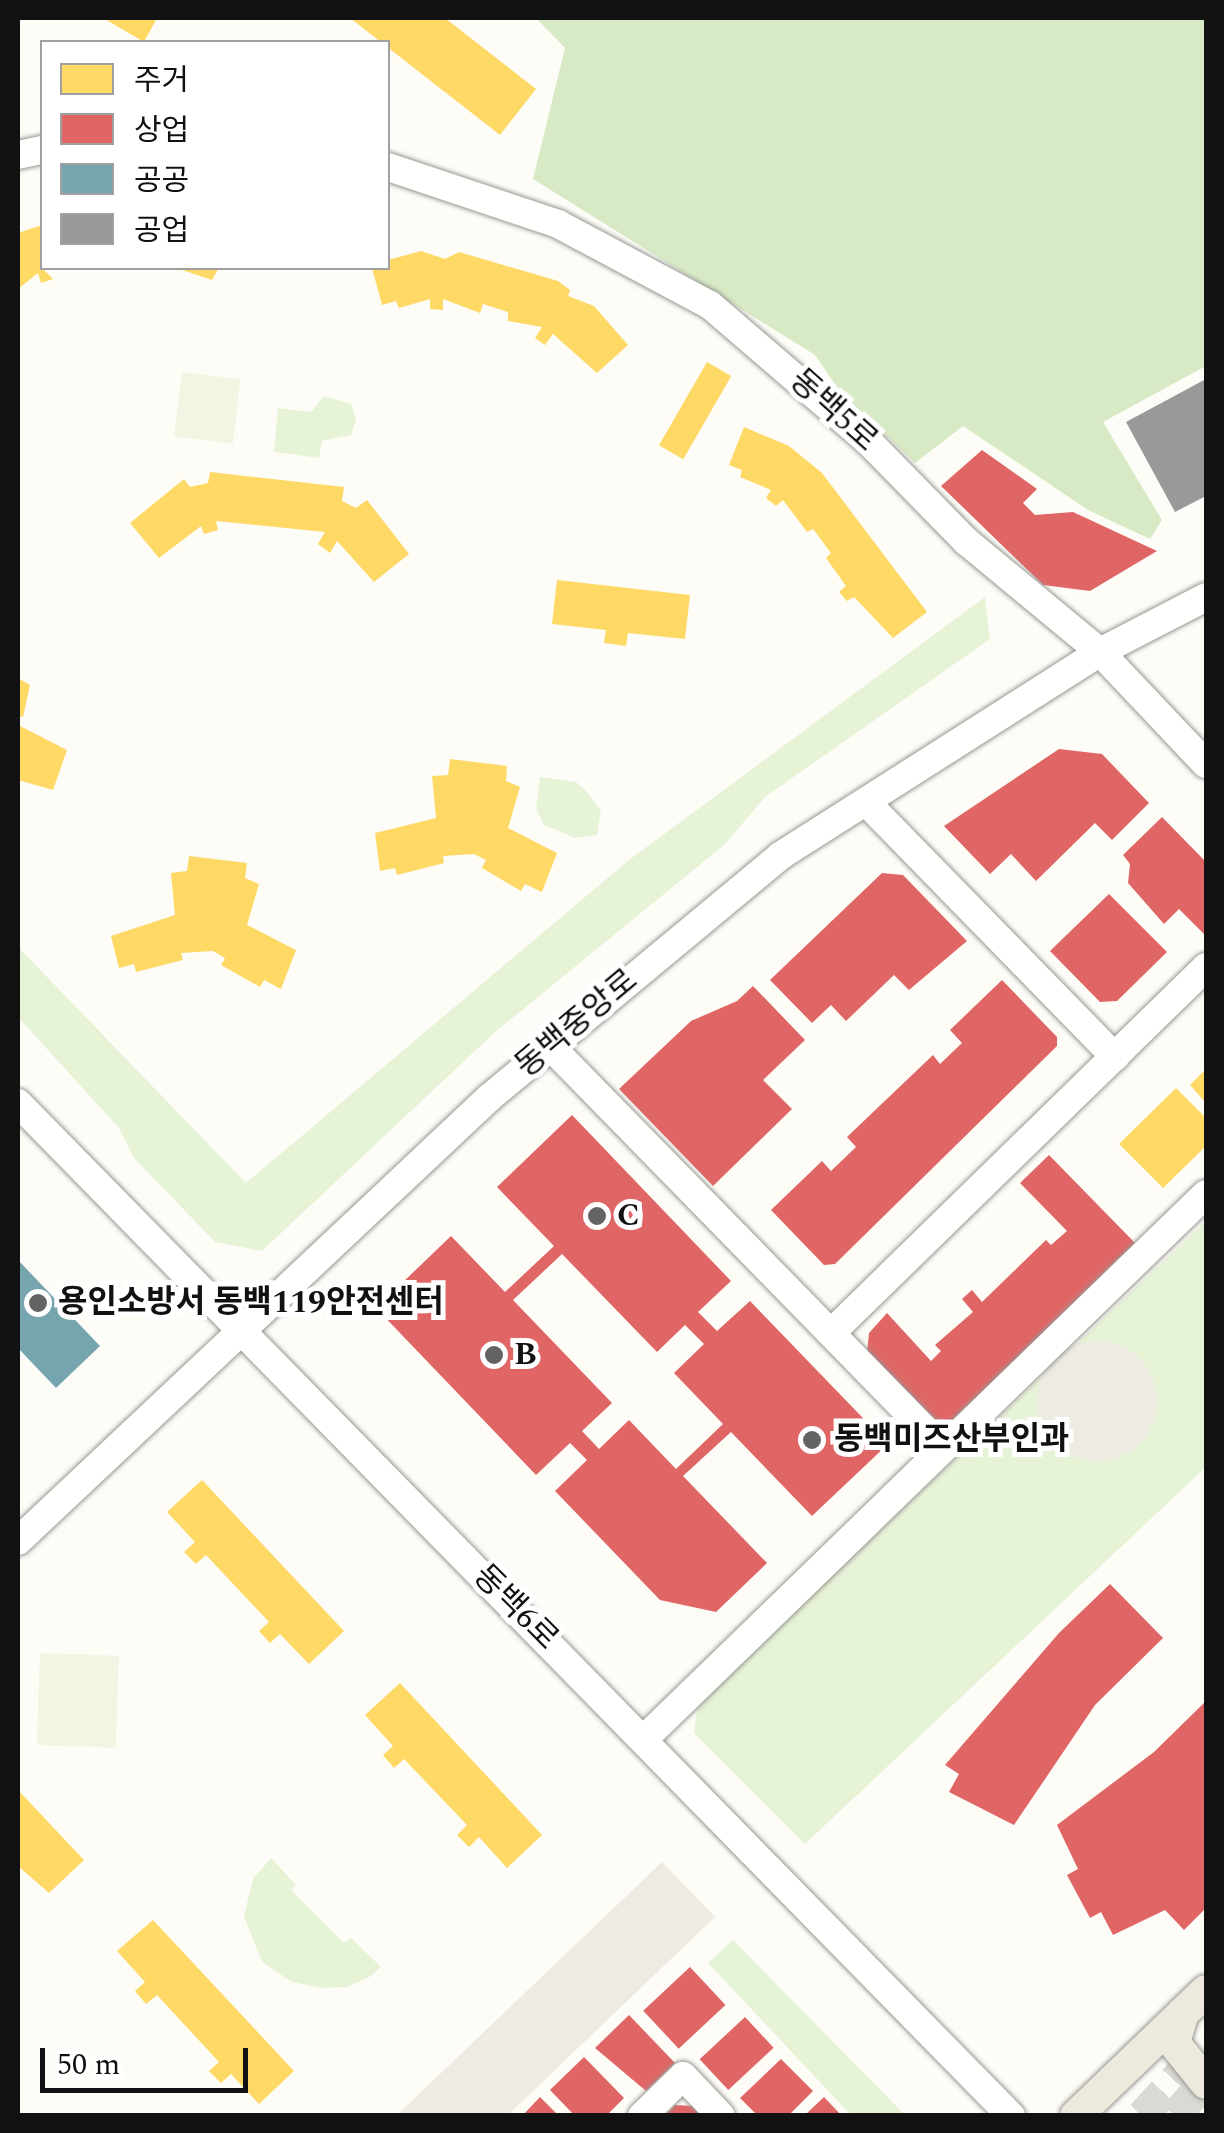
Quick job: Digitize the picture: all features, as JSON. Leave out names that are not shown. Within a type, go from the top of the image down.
[{"type":"main road","points":[[1195,2002],[1174,2043],[1206,2083]]},
{"type":"main road","points":[[1076,2116],[1195,2002]]},
{"type":"street","name":"동백5로","points":[[390,168],[558,224],[710,306],[867,440],[967,542],[1100,652],[1206,764]]},
{"type":"street","name":"동백중앙로","points":[[18,1541],[550,1045],[780,856],[1100,652],[1206,597]]},
{"type":"street","points":[[867,802],[1114,1056]]},
{"type":"street","points":[[831,1333],[1206,967]]},
{"type":"street","points":[[550,1045],[942,1447]]},
{"type":"street","name":"동백6로","points":[[18,1103],[645,1738],[1011,2116]]},
{"type":"street","points":[[645,1738],[1206,1194]]},
{"type":"street","points":[[642,2116],[683,2076],[721,2116]]},
{"type":"green space","points":[[536,18],[1206,18],[1206,366],[1103,422],[1162,520],[1150,539],[1088,510],[963,426],[915,463],[839,390],[815,355],[533,179],[565,48]]},
{"type":"green space","points":[[182,372],[241,379],[233,444],[174,437]]},
{"type":"green space","points":[[324,396],[351,404],[356,419],[351,435],[322,441],[319,458],[274,452],[278,408],[311,412]]},
{"type":"green space","points":[[985,597],[990,639],[765,797],[724,845],[494,1033],[262,1251],[215,1242],[134,1158],[119,1128],[18,1017],[18,947],[246,1183],[629,860]]},
{"type":"green space","points":[[540,777],[576,782],[586,791],[601,811],[597,835],[575,838],[544,825],[536,809]]},
{"type":"green space","points":[[1206,1221],[1206,1467],[805,1844],[694,1733],[698,1703]]},
{"type":"green space","points":[[40,1653],[119,1656],[116,1748],[37,1745]]},
{"type":"green space","points":[[271,1858],[296,1885],[291,1890],[344,1943],[351,1938],[381,1967],[348,1987],[322,1988],[292,1982],[262,1962],[244,1916],[253,1879]]},
{"type":"green space","points":[[733,1940],[905,2115],[851,2115],[708,1963]]},
{"type":"shaded area","points":[[1097,1341],[1120,1346],[1139,1359],[1152,1378],[1157,1401],[1152,1424],[1139,1443],[1120,1456],[1097,1461],[1074,1456],[1055,1443],[1042,1424],[1037,1401],[1042,1378],[1055,1359],[1074,1346]]},
{"type":"shaded area","points":[[662,1862],[715,1917],[508,2115],[397,2115]]},
{"type":"building: 주거","points":[[103,18],[157,18],[145,40]]},
{"type":"building: 주거","points":[[350,18],[445,18],[536,89],[500,135],[390,49],[390,40],[378,40]]},
{"type":"building: 주거","points":[[40,226],[40,270],[53,279],[41,283],[38,273],[18,289],[18,233]]},
{"type":"building: 주거","points":[[421,251],[445,259],[459,252],[558,281],[570,290],[568,296],[594,306],[628,345],[597,373],[553,334],[545,345],[535,338],[542,327],[508,321],[508,312],[483,304],[480,313],[443,299],[443,310],[430,309],[430,299],[399,308],[396,301],[382,305],[373,270],[390,270],[390,259]]},
{"type":"building: 주거","points":[[182,270],[218,270],[212,280]]},
{"type":"building: 주거","points":[[707,362],[731,376],[683,459],[659,445]]},
{"type":"building: 주거","points":[[744,427],[789,446],[822,473],[927,612],[893,638],[854,597],[847,601],[839,592],[846,586],[826,558],[831,553],[813,529],[807,532],[783,500],[776,506],[766,498],[771,490],[740,477],[742,470],[729,465]]},
{"type":"building: 주거","points":[[210,472],[344,487],[342,501],[356,508],[367,500],[409,554],[374,582],[337,541],[330,553],[318,544],[325,532],[216,521],[218,530],[204,534],[201,526],[159,558],[130,523],[184,479],[190,487],[208,483]]},
{"type":"building: 주거","points":[[557,580],[690,595],[685,639],[628,633],[626,646],[604,643],[606,630],[552,624]]},
{"type":"building: 주거","points":[[18,678],[30,685],[23,717],[18,716]]},
{"type":"building: 주거","points":[[18,725],[67,750],[53,790],[18,780]]},
{"type":"building: 주거","points":[[450,759],[507,766],[506,781],[520,787],[508,828],[557,853],[542,892],[525,884],[521,891],[482,868],[486,860],[474,854],[443,856],[444,863],[397,875],[395,868],[380,871],[375,833],[436,818],[432,776],[448,775]]},
{"type":"building: 주거","points":[[189,856],[247,863],[245,878],[259,884],[247,925],[296,950],[281,989],[264,980],[260,987],[221,965],[225,958],[213,951],[181,953],[183,960],[136,972],[134,964],[119,968],[111,936],[175,915],[171,873],[187,871]]},
{"type":"building: 주거","points":[[1206,1069],[1206,1103],[1190,1085]]},
{"type":"building: 주거","points":[[1176,1088],[1206,1118],[1206,1146],[1163,1188],[1119,1144]]},
{"type":"building: 주거","points":[[202,1480],[344,1631],[309,1664],[280,1634],[270,1643],[259,1631],[269,1622],[206,1555],[196,1564],[184,1552],[195,1542],[167,1512]]},
{"type":"building: 주거","points":[[400,1683],[542,1835],[507,1868],[479,1837],[469,1847],[457,1835],[467,1825],[404,1759],[394,1768],[383,1755],[393,1746],[365,1715]]},
{"type":"building: 주거","points":[[18,1790],[84,1860],[49,1893],[18,1866]]},
{"type":"building: 주거","points":[[153,1920],[294,2071],[259,2104],[231,2074],[221,2083],[209,2071],[219,2062],[157,1995],[146,2004],[135,1991],[145,1982],[117,1951]]},
{"type":"building: 상업","points":[[982,450],[1037,489],[1023,503],[1035,515],[1073,512],[1157,551],[1090,591],[1043,585],[941,486]]},
{"type":"building: 상업","points":[[1059,749],[1102,754],[1149,803],[1112,840],[1095,823],[1036,881],[1011,854],[990,874],[944,826]]},
{"type":"building: 상업","points":[[1162,817],[1206,862],[1206,936],[1179,909],[1164,924],[1128,883],[1130,864],[1123,855]]},
{"type":"building: 상업","points":[[882,873],[903,875],[967,941],[909,990],[894,975],[846,1021],[831,1005],[812,1023],[770,980]]},
{"type":"building: 상업","points":[[1109,894],[1167,952],[1117,1001],[1100,1002],[1050,951]]},
{"type":"building: 상업","points":[[1002,980],[1057,1037],[1057,1046],[835,1264],[824,1265],[771,1210],[822,1161],[831,1171],[856,1147],[847,1137],[933,1055],[940,1064],[962,1043],[950,1030]]},
{"type":"building: 상업","points":[[753,986],[805,1040],[763,1080],[792,1109],[713,1186],[619,1089],[691,1021],[737,1001]]},
{"type":"building: 상업","points":[[572,1115],[731,1281],[698,1312],[717,1331],[750,1301],[888,1444],[812,1516],[731,1432],[683,1476],[767,1563],[716,1612],[660,1600],[555,1491],[587,1460],[570,1443],[536,1475],[376,1308],[451,1236],[505,1292],[554,1246],[497,1187]],"holes":[[[562,1254],[657,1352],[685,1325],[704,1344],[674,1373],[723,1424],[676,1469],[629,1420],[599,1449],[582,1431],[612,1403],[513,1300]]]},
{"type":"building: 상업","points":[[1049,1155],[1135,1243],[953,1420],[930,1419],[867,1353],[869,1333],[887,1313],[931,1361],[941,1351],[935,1345],[973,1312],[962,1299],[972,1290],[982,1302],[1046,1240],[1051,1245],[1067,1231],[1020,1183]]},
{"type":"building: 상업","points":[[1110,1584],[1163,1638],[1095,1705],[1014,1825],[949,1792],[959,1774],[945,1765],[1059,1633]]},
{"type":"building: 상업","points":[[1206,1701],[1206,1908],[1184,1930],[1165,1910],[1113,1935],[1101,1912],[1090,1918],[1067,1875],[1078,1869],[1057,1825],[1154,1752]]},
{"type":"building: 상업","points":[[690,1967],[725,2005],[679,2049],[643,2011]]},
{"type":"building: 상업","points":[[629,2015],[675,2063],[646,2091],[595,2048]]},
{"type":"building: 상업","points":[[745,2017],[774,2048],[728,2090],[700,2059]]},
{"type":"building: 상업","points":[[584,2057],[624,2098],[606,2116],[575,2116],[550,2090]]},
{"type":"building: 상업","points":[[781,2059],[813,2091],[788,2116],[758,2116],[740,2098]]},
{"type":"building: 상업","points":[[540,2097],[559,2116],[522,2116]]},
{"type":"building: 상업","points":[[824,2097],[842,2116],[804,2116]]},
{"type":"building: 상업","points":[[675,2105],[694,2106],[702,2116],[665,2116]]},
{"type":"building: 공공","name":"용인소방서 동백119안전센터","points":[[18,1260],[100,1346],[56,1388],[18,1348]]},
{"type":"building: 공업","points":[[1206,379],[1206,496],[1175,512],[1126,422]]},
{"type":"tunnel","points":[[1142,2116],[1206,2046]]},
{"type":"tunnel","points":[[1175,2116],[1206,2081]]},
{"type":"place","name":"C","points":[[597,1216]]},
{"type":"place","name":"용인소방서 동백119안전센터","points":[[38,1303]]},
{"type":"place","name":"B","points":[[494,1355]]},
{"type":"place","name":"동백미즈산부인과","points":[[812,1440]]}]
